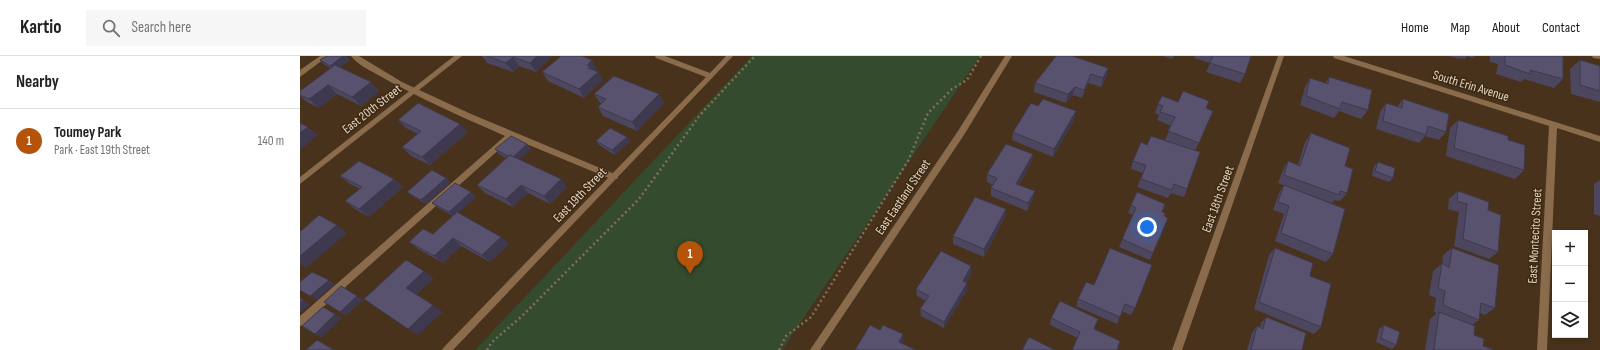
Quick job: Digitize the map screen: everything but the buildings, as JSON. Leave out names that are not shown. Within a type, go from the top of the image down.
[{"type":"street","points":[[300,74],[325,56]]},
{"type":"street","points":[[354,56],[369,67],[414,91],[510,136],[614,177]]},
{"type":"street","name":"East 20th Street","points":[[300,181],[459,56]]},
{"type":"street","points":[[658,56],[711,76]]},
{"type":"street","name":"East 19th Street","points":[[446,350],[730,56]]},
{"type":"street","name":"East Eastland Street","points":[[815,350],[961,133],[1009,56]]},
{"type":"street","name":"East 18th Street","points":[[1177,350],[1281,56]]},
{"type":"street","name":"South Erin Avenue","points":[[1336,56],[1600,139]]},
{"type":"street","points":[[1595,56],[1600,57]]},
{"type":"street","name":"East Montecito Street","points":[[1542,350],[1553,124]]},
{"type":"street","points":[[300,322],[510,136]]},
{"type":"path","points":[[487,350],[492,342],[521,317],[639,199],[700,114],[755,56]]},
{"type":"path","points":[[779,350],[786,336],[811,317],[908,161],[928,113],[952,89],[967,80],[982,56]]},
{"type":"green space","points":[[752,56],[980,56],[782,350],[475,350]]},
{"type":"place","name":"Toumey Park","points":[[690,274]]}]
